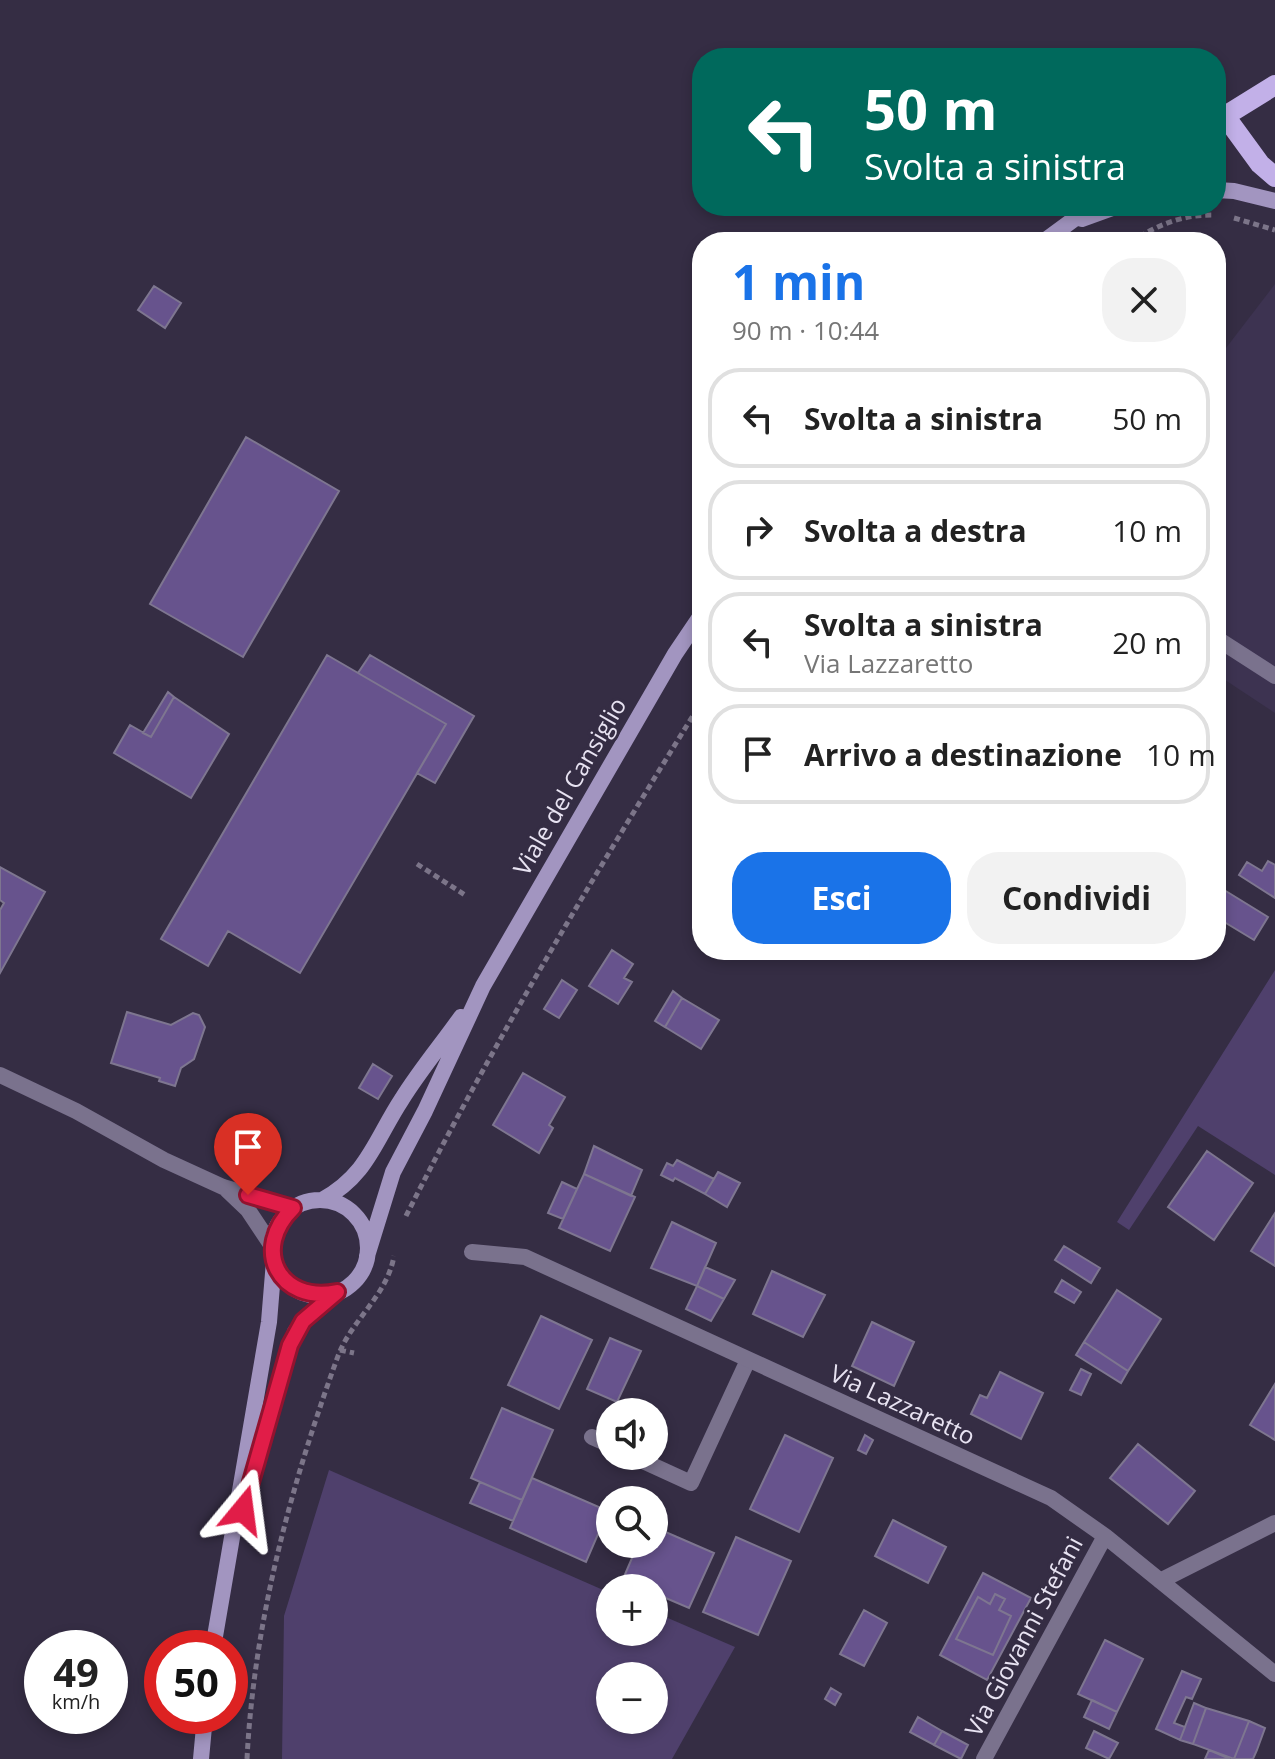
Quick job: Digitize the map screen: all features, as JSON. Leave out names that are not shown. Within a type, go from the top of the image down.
[{"type":"main road","points":[[1226,116],[1275,85]]},
{"type":"main road","points":[[1226,125],[1275,177]]},
{"type":"main road","points":[[1226,191],[1275,201]]},
{"type":"main road","points":[[1056,232],[1078,216]]},
{"type":"main road","points":[[1065,225],[1090,216]]},
{"type":"main road","name":"Viale del Cansiglio","points":[[367,1256],[393,1172],[483,986],[692,629]]},
{"type":"main road","name":"Viale del Cansiglio","points":[[322,1200],[356,1177],[402,1098],[483,986]]},
{"type":"main road","points":[[216,1630],[226,1569],[269,1322],[274,1232],[293,1208],[306,1202],[336,1202],[351,1210],[362,1223],[367,1239],[367,1256],[357,1278],[303,1321],[290,1345],[226,1569]]},
{"type":"main road","points":[[273,1254],[280,1275],[291,1286],[320,1296],[337,1292]]},
{"type":"main road","points":[[201,1759],[203,1734]]},
{"type":"street","points":[[1226,644],[1275,676]]},
{"type":"street","points":[[0,1075],[223,1187],[293,1208]]},
{"type":"street","points":[[223,1187],[248,1210],[273,1254]]},
{"type":"street","name":"Via Lazzaretto","points":[[472,1252],[525,1257],[1051,1498],[1105,1536],[1275,1674]]},
{"type":"street","points":[[663,1470],[691,1483],[748,1360]]},
{"type":"street","points":[[592,1437],[596,1439]]},
{"type":"street","points":[[1160,1581],[1275,1523]]},
{"type":"street","name":"Via Giovanni Stefani","points":[[984,1759],[1105,1536]]},
{"type":"path","points":[[1146,232],[1188,216]]},
{"type":"path","points":[[1228,216],[1275,230]]},
{"type":"path","points":[[405,1217],[451,1126],[605,858],[692,717]]},
{"type":"path","points":[[417,864],[465,895]]},
{"type":"path","points":[[247,1759],[249,1709],[281,1535],[340,1350],[387,1280],[395,1250]]},
{"type":"path","points":[[340,1350],[354,1353]]},
{"type":"shaded area","points":[[1275,284],[1275,713],[1226,681],[1226,348]]},
{"type":"shaded area","points":[[1275,970],[1275,1175],[1198,1126],[1129,1230],[1117,1222]]},
{"type":"shaded area","points":[[329,1470],[596,1587],[596,1646],[668,1646],[668,1618],[735,1647],[672,1759],[282,1759],[284,1616]]},
{"type":"building","points":[[154,286],[181,303],[165,328],[138,310]]},
{"type":"building","points":[[246,437],[339,491],[243,657],[150,604]]},
{"type":"building","points":[[327,655],[446,724],[300,973],[228,931],[208,966],[161,939]]},
{"type":"building","points":[[370,655],[474,716],[435,783],[417,773],[446,724],[358,673]]},
{"type":"building","points":[[168,692],[174,697],[151,737],[143,733]]},
{"type":"building","points":[[174,697],[229,734],[191,798],[114,753],[130,725],[151,737]]},
{"type":"building","points":[[1268,861],[1275,865],[1275,898],[1239,875],[1247,862],[1262,871]]},
{"type":"building","points":[[0,867],[45,892],[0,973],[0,910],[4,903],[0,900]]},
{"type":"building","points":[[1226,891],[1268,917],[1254,940],[1226,923]]},
{"type":"building","points":[[612,950],[633,964],[624,978],[632,982],[618,1004],[589,986]]},
{"type":"building","points":[[562,980],[577,990],[559,1018],[544,1009]]},
{"type":"building","points":[[673,991],[682,998],[665,1027],[655,1021]]},
{"type":"building","points":[[682,998],[719,1020],[701,1049],[665,1027]]},
{"type":"building","points":[[127,1012],[171,1025],[193,1013],[199,1015],[205,1027],[194,1059],[181,1068],[175,1086],[159,1081],[160,1078],[111,1063]]},
{"type":"building","points":[[373,1064],[392,1076],[378,1099],[359,1088]]},
{"type":"building","points":[[523,1073],[565,1097],[549,1125],[553,1128],[539,1153],[493,1125]]},
{"type":"building","points":[[594,1146],[642,1170],[631,1196],[584,1174]]},
{"type":"building","points":[[1207,1151],[1253,1183],[1214,1240],[1168,1207]]},
{"type":"building","points":[[677,1160],[714,1179],[705,1194],[675,1178],[673,1181],[661,1175],[667,1163],[673,1166]]},
{"type":"building","points":[[718,1172],[740,1183],[727,1207],[705,1194]]},
{"type":"building","points":[[584,1174],[635,1197],[610,1251],[559,1228]]},
{"type":"building","points":[[562,1182],[577,1189],[563,1219],[548,1213]]},
{"type":"building","points":[[1275,1213],[1275,1266],[1251,1251]]},
{"type":"building","points":[[672,1222],[716,1243],[697,1286],[651,1268]]},
{"type":"building","points":[[1064,1246],[1100,1268],[1091,1283],[1055,1260]]},
{"type":"building","points":[[705,1267],[735,1280],[724,1299],[697,1286]]},
{"type":"building","points":[[772,1271],[825,1295],[803,1337],[753,1314]]},
{"type":"building","points":[[1062,1280],[1081,1292],[1074,1303],[1055,1292]]},
{"type":"building","points":[[697,1286],[724,1299],[711,1321],[686,1309]]},
{"type":"building","points":[[1117,1290],[1161,1319],[1128,1371],[1084,1342]]},
{"type":"building","points":[[541,1316],[592,1340],[559,1409],[508,1385]]},
{"type":"building","points":[[872,1322],[914,1342],[894,1386],[852,1366]]},
{"type":"building","points":[[610,1338],[641,1351],[619,1398],[608,1398],[587,1389]]},
{"type":"building","points":[[1084,1342],[1128,1371],[1121,1383],[1076,1355]]},
{"type":"building","points":[[1081,1369],[1091,1374],[1081,1395],[1070,1390]]},
{"type":"building","points":[[1000,1372],[1043,1393],[1021,1439],[971,1414],[980,1395],[987,1398]]},
{"type":"building","points":[[1275,1384],[1275,1440],[1250,1425]]},
{"type":"building","points":[[502,1408],[553,1430],[522,1500],[471,1478]]},
{"type":"building","points":[[785,1435],[833,1458],[799,1532],[750,1509]]},
{"type":"building","points":[[865,1435],[873,1440],[866,1454],[858,1450]]},
{"type":"building","points":[[1138,1444],[1195,1491],[1168,1524],[1110,1478]]},
{"type":"building","points":[[532,1478],[596,1506],[596,1539],[586,1562],[510,1528]]},
{"type":"building","points":[[480,1482],[522,1500],[513,1521],[470,1503]]},
{"type":"building","points":[[893,1520],[946,1547],[928,1583],[875,1556]]},
{"type":"building","points":[[668,1533],[714,1553],[689,1608],[668,1599],[668,1574],[625,1574],[632,1558],[668,1558]]},
{"type":"building","points":[[736,1537],[791,1561],[758,1635],[703,1612]]},
{"type":"building","points":[[983,1573],[1031,1598],[987,1680],[940,1655]],"holes":[[[995,1594],[1005,1599],[999,1610],[1011,1616],[993,1655],[956,1639],[978,1597],[990,1604]]]},
{"type":"building","points":[[995,1594],[1005,1599],[999,1610],[1011,1616],[993,1655],[956,1639],[978,1597],[990,1604]]},
{"type":"building","points":[[864,1610],[887,1623],[864,1666],[840,1654]]},
{"type":"building","points":[[1105,1640],[1143,1659],[1117,1712],[1078,1694]]},
{"type":"building","points":[[1182,1671],[1201,1679],[1192,1699],[1186,1697],[1174,1723],[1185,1727],[1180,1740],[1156,1729]]},
{"type":"building","points":[[831,1688],[841,1694],[835,1705],[825,1699]]},
{"type":"building","points":[[1092,1700],[1117,1712],[1109,1729],[1084,1717]]},
{"type":"building","points":[[1194,1703],[1206,1708],[1193,1744],[1180,1740]]},
{"type":"building","points":[[1206,1708],[1249,1721],[1234,1759],[1193,1744]]},
{"type":"building","points":[[918,1717],[942,1731],[934,1745],[910,1732]]},
{"type":"building","points":[[1249,1721],[1265,1728],[1257,1750],[1253,1759],[1234,1759]]},
{"type":"building","points":[[942,1731],[968,1745],[961,1759],[934,1745]]},
{"type":"building","points":[[1094,1731],[1118,1743],[1109,1759],[1086,1748]]},
{"type":"building","points":[[1209,1750],[1230,1759],[1205,1759]]},
{"type":"route","points":[[243,1510],[295,1332],[317,1307],[337,1292],[320,1296],[304,1293],[280,1275],[274,1261],[274,1232],[293,1208],[248,1195]]}]
